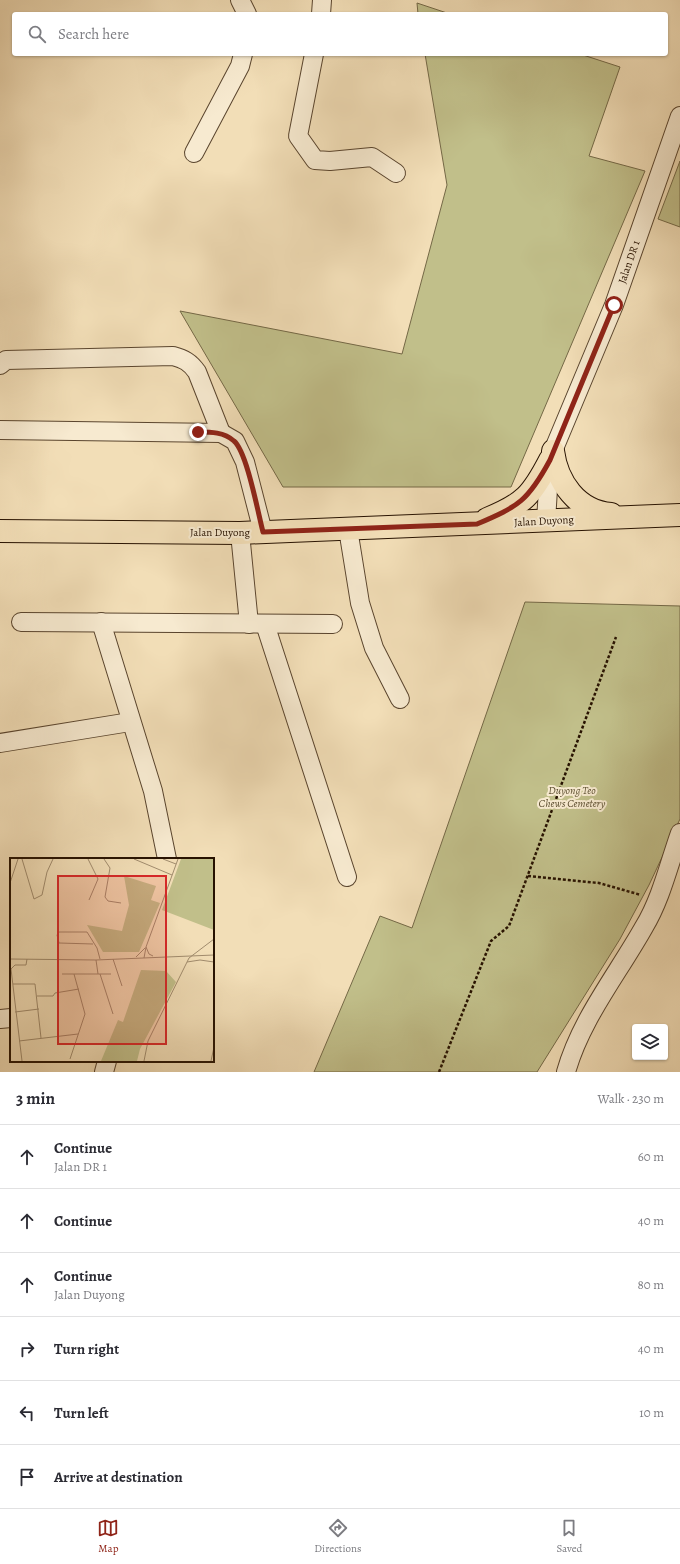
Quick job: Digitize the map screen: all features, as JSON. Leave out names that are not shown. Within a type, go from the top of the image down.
[{"type":"main road","points":[[552,456],[562,483],[572,496],[587,506],[608,514],[635,516]]},
{"type":"main road","points":[[477,524],[498,515],[524,500],[541,478],[552,456]]},
{"type":"main road","name":"Jalan Duyong","points":[[0,531],[240,533],[680,515]]},
{"type":"street","points":[[240,0],[246,12]]},
{"type":"street","points":[[321,12],[322,0]]},
{"type":"street","points":[[194,153],[240,66],[242,56]]},
{"type":"street","points":[[314,56],[298,136],[314,160],[330,161],[372,157],[396,172]]},
{"type":"street","name":"Jalan DR 1","points":[[546,521],[552,456],[614,305],[680,116]]},
{"type":"street","points":[[0,365],[6,360],[173,356],[183,358],[191,364],[197,372],[221,433]]},
{"type":"street","points":[[0,430],[221,433],[235,441],[245,462],[263,532]]},
{"type":"street","points":[[348,529],[360,603],[374,648],[400,699]]},
{"type":"street","points":[[240,533],[257,624],[347,877]]},
{"type":"street","points":[[21,622],[333,624]]},
{"type":"street","points":[[101,622],[130,722],[153,791],[167,858]]},
{"type":"street","points":[[0,743],[130,722]]},
{"type":"street","points":[[566,1072],[571,1053],[593,1009],[645,926],[657,898],[680,833]]},
{"type":"street","points":[[0,1019],[10,1018]]},
{"type":"street","points":[[104,1072],[107,1062]]},
{"type":"path","points":[[439,1072],[491,941],[509,926],[616,637]]},
{"type":"path","points":[[528,876],[599,883],[657,898]]},
{"type":"green space","points":[[417,3],[444,12],[418,12]]},
{"type":"green space","points":[[425,56],[586,56],[620,67],[589,156],[645,171],[511,487],[283,487],[180,311],[402,354],[447,185]]},
{"type":"green space","points":[[680,161],[680,227],[658,219]]},
{"type":"green space","name":"Duyong Teo Chews Cemetery","points":[[525,602],[680,606],[680,819],[649,885],[620,939],[537,1072],[314,1072],[380,916],[412,928]]},
{"type":"route","points":[[198,432],[221,433],[235,441],[245,462],[263,532],[477,524],[498,515],[524,500],[541,478],[550,460],[614,305]]}]
